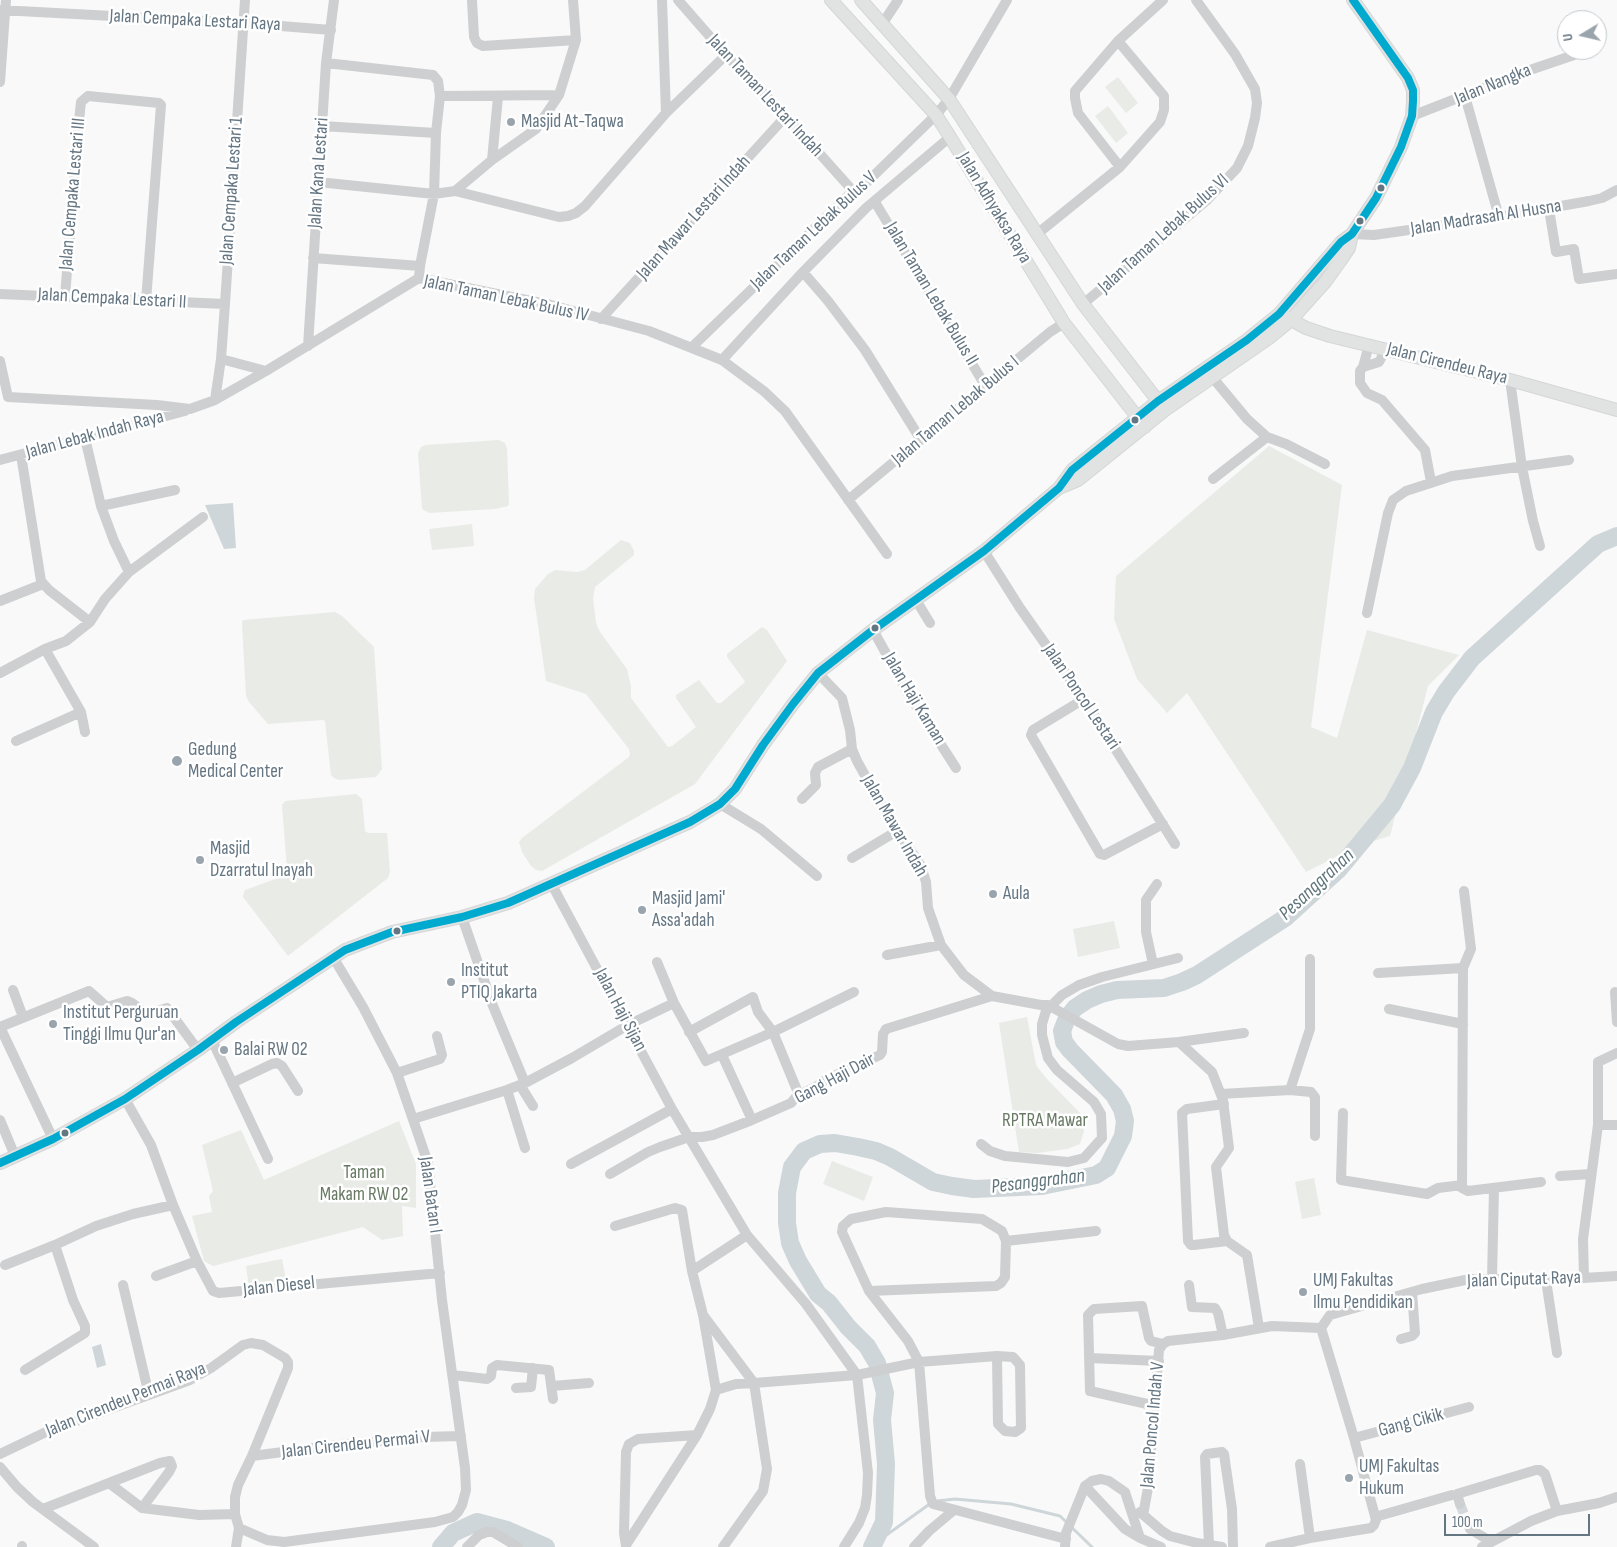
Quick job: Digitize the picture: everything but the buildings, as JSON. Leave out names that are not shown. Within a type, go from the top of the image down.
[{"type":"main road","name":"Jalan Adhyaksa Raya","points":[[831,0],[936,115],[1064,323],[1141,422]]},
{"type":"main road","name":"Jalan Adhyaksa Raya","points":[[861,0],[949,99],[1083,304],[1162,406]]},
{"type":"main road","points":[[1162,406],[1213,378],[1269,338],[1342,242],[1352,234],[1385,181],[1401,147],[1412,116],[1413,90],[1408,78],[1353,0]]},
{"type":"main road","points":[[0,1163],[53,1139],[125,1099],[236,1022],[345,950],[405,928],[462,917],[508,903],[690,822],[720,804],[736,789],[763,745],[818,673],[873,630],[984,550],[1059,488],[1072,470],[1141,422],[1247,340],[1285,317]]},
{"type":"main road","name":"Jalan Cirendeu Raya","points":[[1285,317],[1306,328],[1330,336],[1510,380],[1617,410]]},
{"type":"main road","points":[[1128,403],[1144,404],[1150,390]]},
{"type":"street","name":"Jalan Cempaka Lestari 1","points":[[215,400],[225,304],[245,0]]},
{"type":"street","name":"Jalan Kana Lestari","points":[[308,346],[326,63],[334,0]]},
{"type":"street","points":[[472,0],[474,38],[477,43],[483,46],[576,40]]},
{"type":"street","points":[[455,191],[492,160],[536,129],[559,95],[576,40],[573,0]]},
{"type":"street","points":[[662,0],[666,113]]},
{"type":"street","name":"Jalan Taman Lestari Indah","points":[[678,0],[726,55],[786,116],[852,191]]},
{"type":"street","points":[[883,23],[898,0]]},
{"type":"street","points":[[949,99],[1008,0]]},
{"type":"street","points":[[1120,167],[1078,113],[1075,91],[1118,41],[1163,0]]},
{"type":"street","name":"Jalan Taman Lebak Bulus VI","points":[[1083,304],[1206,201],[1237,168],[1248,146],[1255,118],[1256,89],[1196,0]]},
{"type":"street","name":"Jalan Cempaka Lestari Raya","points":[[4,7],[331,30]]},
{"type":"street","points":[[0,82],[4,7]]},
{"type":"street","points":[[1037,234],[1120,167],[1160,122],[1165,102],[1164,96],[1118,41]]},
{"type":"street","points":[[318,182],[434,194],[455,191],[559,217],[568,216],[586,206],[666,113],[726,55]]},
{"type":"street","name":"Jalan Nangka","points":[[1412,116],[1557,60]]},
{"type":"street","points":[[326,63],[433,74],[438,80],[440,96],[436,133],[434,194],[419,278]]},
{"type":"street","points":[[440,96],[559,95]]},
{"type":"street","name":"Jalan Cempaka Lestari III","points":[[65,297],[81,102],[88,96],[159,103],[162,108],[146,301]]},
{"type":"street","points":[[1465,96],[1499,218]]},
{"type":"street","points":[[492,160],[498,97]]},
{"type":"street","name":"Jalan Taman Lebak Bulus V","points":[[692,347],[852,191],[864,185],[936,115],[949,99]]},
{"type":"street","name":"Jalan Mawar Lestari Indah","points":[[601,319],[786,116]]},
{"type":"street","points":[[322,126],[436,133]]},
{"type":"street","name":"Jalan Taman Lebak Bulus V","points":[[722,360],[803,272],[875,202],[950,137]]},
{"type":"street","name":"Jalan Madrasah Al Husna","points":[[1352,234],[1374,235],[1499,218],[1602,198],[1617,190]]},
{"type":"street","name":"Jalan Taman Lebak Bulus II","points":[[875,202],[986,387]]},
{"type":"street","points":[[1549,209],[1556,252],[1574,249],[1579,279],[1617,274]]},
{"type":"street","points":[[313,258],[420,266]]},
{"type":"street","points":[[803,272],[828,301],[865,350],[921,440]]},
{"type":"street","name":"Jalan Taman Lebak Bulus IV","points":[[0,361],[4,398],[157,405],[190,409],[215,400],[266,371],[419,278],[551,305],[649,331],[722,360],[765,392],[785,411],[809,442],[887,554]]},
{"type":"street","name":"Jalan Cempaka Lestari II","points":[[0,294],[225,304]]},
{"type":"street","name":"Jalan Taman Lebak Bulus I","points":[[848,500],[1050,332],[1064,323]]},
{"type":"street","points":[[1369,345],[1359,377],[1362,389],[1367,394],[1382,400],[1425,450],[1431,482]]},
{"type":"street","points":[[1363,367],[1379,362],[1386,349]]},
{"type":"street","points":[[220,359],[266,371]]},
{"type":"street","points":[[1213,378],[1247,419],[1267,437],[1286,444],[1325,464]]},
{"type":"street","points":[[1510,380],[1522,467],[1540,546]]},
{"type":"street","name":"Jalan Lebak Indah Raya","points":[[0,460],[190,409]]},
{"type":"street","points":[[1213,479],[1267,437]]},
{"type":"street","points":[[85,438],[101,506],[114,541],[129,572]]},
{"type":"street","points":[[21,455],[40,578],[46,587],[90,622]]},
{"type":"street","points":[[1367,613],[1388,513],[1393,500],[1406,491],[1452,476],[1569,460]]},
{"type":"street","points":[[101,506],[175,490]]},
{"type":"street","points":[[0,673],[66,641],[90,622],[105,599],[129,572],[203,517]]},
{"type":"street","name":"Jalan Poncol Lestari","points":[[984,550],[1020,608],[1084,699],[1175,844]]},
{"type":"street","points":[[0,601],[46,587]]},
{"type":"street","points":[[916,600],[930,623]]},
{"type":"street","name":"Jalan Haji Kaman","points":[[873,630],[909,695],[956,768]]},
{"type":"street","points":[[45,650],[81,712],[85,732]]},
{"type":"street","name":"Jalan Mawar Indah","points":[[818,673],[842,698],[850,730],[852,749],[897,831],[922,866],[926,882],[928,908],[941,944],[964,975],[992,996],[1048,1005],[1118,1044],[1128,1046],[1179,1042]]},
{"type":"street","points":[[1084,699],[1033,730],[1031,735],[1100,854],[1104,855],[1163,824]]},
{"type":"street","points":[[16,741],[81,712]]},
{"type":"street","points":[[802,799],[816,785],[815,773],[818,767],[852,749]]},
{"type":"street","points":[[720,804],[762,830],[817,876]]},
{"type":"street","points":[[852,858],[897,831]]},
{"type":"street","name":"Jalan Haji Sijan","points":[[551,883],[672,1109],[747,1235],[862,1374]]},
{"type":"street","points":[[1153,964],[1146,932],[1146,900],[1157,884]]},
{"type":"street","points":[[1464,891],[1471,949],[1463,968],[1462,1188],[1468,1191],[1541,1182]]},
{"type":"street","points":[[462,917],[493,1006],[533,1106]]},
{"type":"street","points":[[887,956],[941,944]]},
{"type":"street","name":"Jalan Batan I","points":[[238,1528],[267,1540],[284,1542],[446,1519],[458,1512],[466,1490],[465,1468],[440,1276],[428,1162],[397,1073],[363,1007],[333,957]]},
{"type":"street","points":[[982,1144],[990,1151],[1004,1156],[1068,1162],[1084,1158],[1102,1138],[1102,1114],[1094,1102],[1057,1070],[1048,1058],[1042,1035],[1042,1024],[1046,1010],[1054,1008],[1062,995],[1079,985],[1102,977],[1178,958]]},
{"type":"street","points":[[1290,1090],[1310,1029],[1310,959]]},
{"type":"street","points":[[657,962],[674,1003],[704,1060],[707,1061],[773,1032],[854,992]]},
{"type":"street","points":[[1378,973],[1463,968]]},
{"type":"street","points":[[13,990],[23,1018]]},
{"type":"street","points":[[53,1139],[0,1027],[89,991],[107,1007],[127,1001],[147,1014],[167,1008],[198,1050]]},
{"type":"street","points":[[1615,992],[1617,1022]]},
{"type":"street","name":"Gang Haji Dair","points":[[610,1174],[648,1152],[688,1137],[713,1135],[791,1103],[799,1095],[821,1084],[829,1077],[880,1055],[882,1052],[883,1034],[886,1029],[992,996]]},
{"type":"street","points":[[690,1032],[753,997],[758,1012],[773,1032],[799,1095]]},
{"type":"street","points":[[413,1119],[523,1084],[628,1025],[674,1003]]},
{"type":"street","points":[[1389,1009],[1463,1024]]},
{"type":"street","points":[[1179,1042],[1244,1033]]},
{"type":"street","points":[[397,1073],[440,1058],[442,1055],[437,1036]]},
{"type":"street","points":[[212,1040],[268,1159]]},
{"type":"street","points":[[1179,1042],[1212,1072],[1224,1104],[1229,1148],[1216,1167],[1224,1235],[1227,1241],[1247,1255],[1259,1328]]},
{"type":"street","points":[[1584,1278],[1582,1239],[1598,1125],[1598,1062],[1617,1053]]},
{"type":"street","points":[[722,1055],[752,1120]]},
{"type":"street","points":[[232,1083],[272,1064],[277,1064],[282,1066],[298,1091]]},
{"type":"street","points":[[507,1090],[525,1148]]},
{"type":"street","points":[[1221,1094],[1290,1090],[1311,1092],[1315,1097],[1314,1136]]},
{"type":"street","name":"Jalan Diesel","points":[[125,1099],[151,1145],[173,1205],[197,1261],[213,1291],[219,1293],[440,1276],[451,1277]]},
{"type":"street","points":[[1224,1104],[1187,1109],[1182,1113],[1188,1241],[1191,1245],[1227,1241]]},
{"type":"street","points":[[571,1164],[672,1109]]},
{"type":"street","points":[[1343,1113],[1341,1180],[1427,1194],[1438,1188],[1462,1185]]},
{"type":"street","points":[[0,1120],[15,1156]]},
{"type":"street","points":[[1598,1125],[1617,1125]]},
{"type":"street","points":[[1560,1176],[1591,1174]]},
{"type":"street","points":[[1492,1279],[1494,1188]]},
{"type":"street","points":[[5,1265],[115,1220],[173,1205]]},
{"type":"street","points":[[615,1226],[675,1208],[680,1209],[683,1213],[692,1271],[703,1315],[716,1390],[710,1409],[697,1435],[627,1546]]},
{"type":"street","points":[[869,1291],[996,1286],[1001,1283],[1004,1277],[1006,1241],[1002,1230],[982,1219],[886,1212],[851,1219],[843,1226],[842,1232],[869,1291],[908,1341],[919,1362],[932,1502],[954,1510],[1066,1540],[1085,1486],[1092,1481],[1109,1481],[1125,1492],[1143,1515],[1170,1536],[1222,1547]]},
{"type":"street","points":[[1006,1241],[1096,1231]]},
{"type":"street","points":[[692,1271],[747,1235]]},
{"type":"street","points":[[25,1370],[85,1333],[85,1326],[70,1292],[55,1245]]},
{"type":"street","points":[[156,1276],[197,1261]]},
{"type":"street","name":"Jalan Ciputat Raya","points":[[1321,1328],[1330,1315],[1412,1292],[1470,1279],[1531,1281],[1617,1276]]},
{"type":"street","points":[[1546,1280],[1557,1353]]},
{"type":"street","points":[[123,1285],[149,1395]]},
{"type":"street","points":[[1189,1285],[1192,1307],[1215,1308],[1223,1335]]},
{"type":"street","points":[[1401,1339],[1412,1336],[1415,1333],[1412,1292]]},
{"type":"street","points":[[1156,1406],[1090,1392],[1088,1315],[1094,1309],[1142,1306],[1148,1338],[1151,1341],[1163,1344]]},
{"type":"street","points":[[703,1315],[754,1384],[766,1458],[764,1491],[723,1547]]},
{"type":"street","name":"Jalan Poncol Indah V","points":[[1143,1515],[1148,1488],[1156,1406],[1159,1350],[1163,1344],[1168,1341],[1223,1335],[1272,1326],[1321,1328]]},
{"type":"street","points":[[1321,1328],[1354,1438],[1375,1521]]},
{"type":"street","name":"Jalan Cirendeu Permai Raya","points":[[0,1454],[46,1432],[180,1384],[202,1374],[243,1344],[263,1345],[287,1360],[288,1368],[238,1485],[235,1497],[235,1514],[238,1528],[237,1546]]},
{"type":"street","points":[[716,1390],[736,1384],[862,1374],[919,1362],[997,1356],[1013,1357],[1020,1365],[1021,1428],[1015,1432],[1005,1431],[998,1424],[997,1356]]},
{"type":"street","points":[[1089,1358],[1159,1361]]},
{"type":"street","points":[[453,1375],[487,1379],[492,1368],[496,1366],[550,1370],[553,1400]]},
{"type":"street","points":[[516,1388],[531,1387],[533,1368]]},
{"type":"street","points":[[844,1547],[859,1523],[865,1508],[867,1495],[868,1473],[862,1374]]},
{"type":"street","points":[[552,1386],[589,1383]]},
{"type":"street","name":"Gang Cikik","points":[[1354,1438],[1469,1407]]},
{"type":"street","points":[[627,1546],[624,1533],[626,1452],[629,1444],[638,1439],[697,1435]]},
{"type":"street","name":"Jalan Cirendeu Permai V","points":[[252,1456],[329,1446],[424,1437],[461,1436]]},
{"type":"street","points":[[1209,1545],[1205,1456],[1224,1453],[1232,1509],[1233,1547]]},
{"type":"street","points":[[43,1509],[160,1463],[170,1461],[172,1464],[168,1472],[142,1508]]},
{"type":"street","points":[[1300,1464],[1310,1538]]},
{"type":"street","points":[[0,1467],[17,1487],[94,1547]]},
{"type":"street","points":[[1460,1504],[1457,1494],[1540,1470],[1545,1474],[1558,1510]]},
{"type":"street","points":[[109,1483],[142,1508],[198,1515],[235,1514]]},
{"type":"street","points":[[1085,1486],[1125,1529],[1161,1547]]},
{"type":"street","points":[[1125,1492],[1140,1538]]},
{"type":"street","points":[[1270,1547],[1371,1528],[1375,1521],[1452,1495]]},
{"type":"street","points":[[1470,1529],[1486,1544],[1558,1510],[1599,1503],[1617,1497]]},
{"type":"street","points":[[914,1547],[929,1531],[954,1510]]},
{"type":"street","points":[[467,1547],[479,1535],[487,1532],[493,1532],[518,1547]]},
{"type":"green space","points":[[1118,77],[1138,103],[1126,113],[1105,87]]},
{"type":"green space","points":[[1108,106],[1128,133],[1116,143],[1095,116]]},
{"type":"green space","points":[[499,440],[505,443],[507,449],[508,506],[495,509],[429,513],[422,509],[418,453],[421,447],[426,445]]},
{"type":"green space","points":[[1269,446],[1342,485],[1311,727],[1337,738],[1367,630],[1459,655],[1428,686],[1390,836],[1357,846],[1306,872],[1187,693],[1167,713],[1137,679],[1114,619],[1116,576]]},
{"type":"green space","points":[[472,524],[474,546],[432,550],[429,529]]},
{"type":"green space","points":[[621,540],[630,543],[634,555],[595,587],[593,598],[596,623],[600,632],[627,669],[631,686],[631,698],[668,747],[672,746],[696,727],[676,698],[676,695],[699,680],[717,703],[721,703],[745,682],[727,657],[727,654],[762,627],[767,630],[787,661],[695,784],[542,871],[536,870],[522,852],[519,842],[522,838],[629,757],[630,754],[629,749],[586,694],[546,681],[534,598],[535,589],[548,574],[555,570],[577,572],[585,570]]},
{"type":"green space","points":[[335,612],[342,616],[374,647],[382,769],[376,777],[339,780],[334,778],[331,775],[325,721],[268,724],[246,696],[243,620]]},
{"type":"green space","points":[[356,794],[362,799],[365,831],[368,833],[387,833],[390,872],[388,878],[288,956],[243,897],[244,892],[278,878],[287,869],[282,805],[285,801]]},
{"type":"green space","points":[[1114,921],[1120,948],[1078,957],[1073,929]]},
{"type":"green space","name":"RPTRA Mawar","points":[[1027,1017],[1036,1065],[1081,1114],[1084,1131],[1080,1144],[1067,1149],[1037,1153],[1019,1152],[999,1023]]},
{"type":"green space","name":"Taman Makam RW 02","points":[[399,1121],[416,1164],[416,1208],[402,1206],[403,1236],[382,1240],[363,1227],[213,1266],[204,1261],[192,1216],[212,1212],[209,1196],[213,1191],[202,1145],[241,1130],[264,1180]]},
{"type":"green space","points":[[832,1161],[873,1177],[864,1201],[823,1184]]},
{"type":"green space","points":[[1314,1178],[1321,1215],[1302,1219],[1295,1182]]},
{"type":"green space","points":[[282,1259],[286,1280],[249,1287],[246,1266]]},
{"type":"shaded area","points":[[233,503],[236,548],[224,549],[205,505]]},
{"type":"shaded area","points":[[101,1344],[106,1365],[97,1368],[92,1347]]},
{"type":"waterway","name":"Pesanggrahan","points":[[872,1547],[884,1522],[886,1464],[882,1420],[885,1393],[877,1363],[867,1346],[848,1327],[829,1303],[818,1294],[798,1261],[790,1243],[787,1223],[787,1193],[792,1167],[804,1151],[820,1144],[835,1143],[876,1151],[933,1182],[974,1189],[1042,1186],[1096,1175],[1107,1168],[1123,1136],[1125,1121],[1122,1109],[1114,1095],[1064,1042],[1062,1031],[1067,1018],[1075,1008],[1087,1000],[1117,990],[1164,988],[1182,982],[1197,975],[1285,918],[1339,869],[1392,805],[1412,768],[1434,712],[1446,692],[1472,658],[1598,544],[1617,536]]},
{"type":"waterway","points":[[937,1501],[955,1499],[1011,1504],[1060,1516],[1092,1547]]},
{"type":"waterway","points":[[874,1544],[931,1503]]},
{"type":"waterway","name":"Pesanggrahan","points":[[441,1547],[453,1533],[477,1522],[507,1530],[546,1547]]},
{"type":"tunnel","points":[[1460,1504],[1470,1529]]},
{"type":"transit line","points":[[0,1163],[53,1139],[125,1099],[236,1022],[345,950],[392,932],[462,917],[508,903],[690,822],[720,804],[735,789],[763,745],[818,673],[873,630],[984,551],[1059,488],[1072,470],[1158,401],[1247,340],[1279,314],[1341,242],[1352,234],[1376,198],[1401,147],[1412,116],[1413,101],[1413,90],[1408,78],[1353,0]]},
{"type":"place","name":"Masjid At-Taqwa","points":[[511,122]]},
{"type":"place","name":"Gedung Medical Center","points":[[177,761]]},
{"type":"place","name":"Masjid Dzarratul Inayah","points":[[200,860]]},
{"type":"place","name":"Aula","points":[[993,894]]},
{"type":"place","name":"Masjid Jami' Assa'adah","points":[[642,910]]},
{"type":"place","name":"Institut PTIQ Jakarta","points":[[451,982]]},
{"type":"place","name":"Institut Perguruan Tinggi Ilmu Qur'an","points":[[53,1024]]},
{"type":"place","name":"Balai RW 02","points":[[224,1050]]},
{"type":"place","name":"UMJ Fakultas Ilmu Pendidikan","points":[[1303,1292]]},
{"type":"place","name":"UMJ Fakultas Hukum","points":[[1349,1478]]}]
